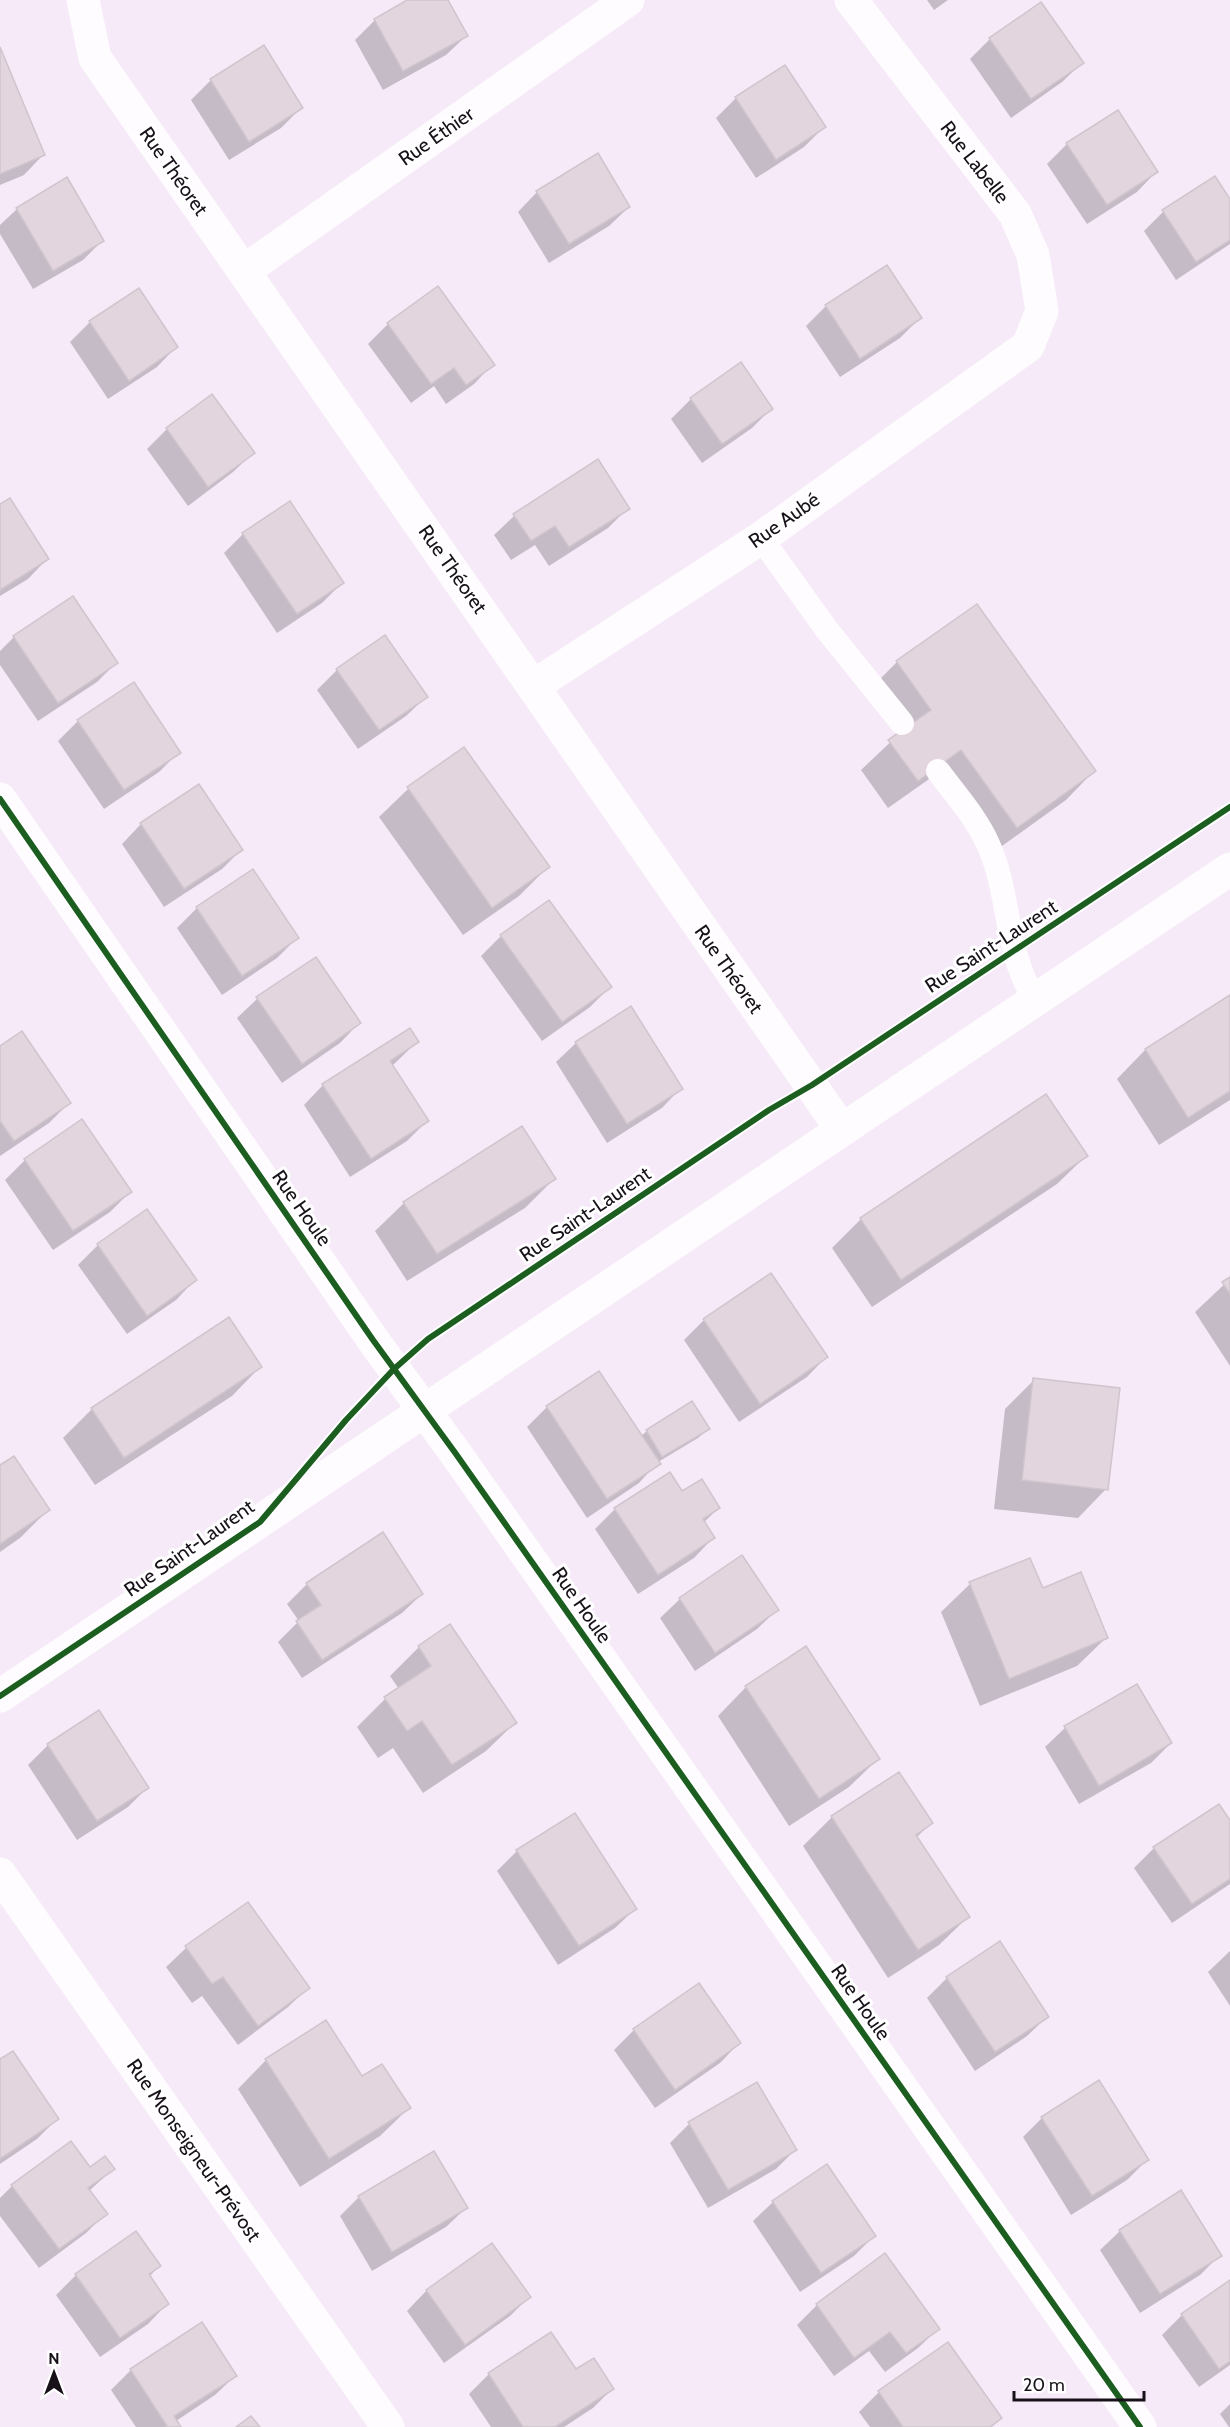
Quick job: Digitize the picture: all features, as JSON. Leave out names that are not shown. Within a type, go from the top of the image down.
[{"type":"street","name":"Rue Théoret","points":[[83,0],[96,58],[535,685],[842,1130]]},
{"type":"street","name":"Rue Éthier","points":[[244,271],[628,0]]},
{"type":"street","name":"Rue Labelle","points":[[851,0],[1015,214],[1033,255],[1042,311],[1028,346]]},
{"type":"street","name":"Rue Aubé","points":[[535,685],[761,538],[1028,346]]},
{"type":"street","name":"Rue Houle","points":[[0,799],[373,1340],[1140,2427]]},
{"type":"street","name":"Rue Saint-Laurent","points":[[0,1696],[1230,869]]},
{"type":"street","name":"Rue Monseigneur-Prévost","points":[[0,1874],[388,2427]]},
{"type":"lane","points":[[761,538],[827,630],[903,723]]},
{"type":"lane","points":[[938,771],[975,820],[988,845],[997,871],[1018,969],[1035,999]]},
{"type":"building","points":[[407,0],[448,0],[468,36],[403,71],[374,19]]},
{"type":"building","points":[[1041,2],[1084,63],[1031,99],[989,38]]},
{"type":"building","points":[[264,45],[303,108],[249,142],[210,79]]},
{"type":"building","points":[[0,47],[45,155],[0,174]]},
{"type":"building","points":[[785,65],[826,127],[776,160],[735,97]]},
{"type":"building","points":[[1118,110],[1158,172],[1107,205],[1066,143]]},
{"type":"building","points":[[598,153],[630,207],[569,244],[536,191]]},
{"type":"building","points":[[1215,176],[1230,199],[1230,240],[1196,262],[1162,210]]},
{"type":"building","points":[[67,177],[104,241],[53,271],[16,208]]},
{"type":"building","points":[[887,265],[922,318],[860,359],[825,305]]},
{"type":"building","points":[[438,286],[495,365],[466,385],[454,368],[431,384],[387,323]]},
{"type":"building","points":[[139,288],[178,347],[129,381],[89,321]]},
{"type":"building","points":[[741,362],[773,409],[722,444],[690,398]]},
{"type":"building","points":[[212,394],[255,453],[208,487],[166,428]]},
{"type":"building","points":[[598,459],[630,509],[569,547],[555,526],[531,541],[513,514]]},
{"type":"building","points":[[10,498],[49,559],[0,590],[0,504]]},
{"type":"building","points":[[290,501],[344,583],[297,614],[242,533]]},
{"type":"building","points":[[73,596],[118,663],[58,703],[13,636]]},
{"type":"building","points":[[977,604],[1096,771],[1017,828],[961,750],[918,781],[888,740],[931,710],[896,661]]},
{"type":"building","points":[[385,635],[428,697],[379,730],[336,669]]},
{"type":"building","points":[[134,682],[181,753],[124,790],[77,720]]},
{"type":"building","points":[[464,747],[550,867],[492,908],[407,787]]},
{"type":"building","points":[[199,784],[243,850],[184,889],[140,823]]},
{"type":"building","points":[[253,869],[299,938],[242,976],[196,907]]},
{"type":"building","points":[[549,900],[612,987],[562,1022],[500,935]]},
{"type":"building","points":[[316,957],[361,1023],[302,1064],[256,997]]},
{"type":"building","points":[[1230,995],[1230,1091],[1188,1118],[1145,1049]]},
{"type":"building","points":[[631,1006],[683,1089],[627,1124],[575,1042]]},
{"type":"building","points":[[410,1028],[419,1042],[390,1061],[429,1121],[371,1159],[322,1084]]},
{"type":"building","points":[[22,1031],[71,1103],[14,1141],[0,1121],[0,1046]]},
{"type":"building","points":[[1046,1094],[1088,1156],[901,1280],[860,1218]]},
{"type":"building","points":[[82,1119],[132,1192],[73,1231],[24,1159]]},
{"type":"building","points":[[522,1126],[556,1179],[437,1254],[403,1202]]},
{"type":"building","points":[[147,1209],[197,1280],[147,1316],[97,1244]]},
{"type":"building","points":[[771,1273],[828,1357],[760,1404],[703,1319]]},
{"type":"building","points":[[1230,1277],[1230,1294],[1222,1282]]},
{"type":"building","points":[[229,1317],[262,1367],[124,1458],[91,1408]]},
{"type":"building","points":[[599,1371],[661,1464],[607,1499],[546,1406]]},
{"type":"building","points":[[1033,1378],[1120,1388],[1108,1490],[1022,1480]]},
{"type":"building","points":[[692,1401],[710,1429],[662,1457],[646,1430]]},
{"type":"building","points":[[14,1456],[50,1510],[0,1544],[0,1465]]},
{"type":"building","points":[[670,1472],[682,1491],[702,1479],[720,1508],[703,1519],[715,1538],[658,1575],[614,1508]]},
{"type":"building","points":[[383,1532],[423,1594],[322,1660],[296,1621],[321,1605],[306,1583]]},
{"type":"building","points":[[742,1555],[779,1610],[715,1653],[679,1598]]},
{"type":"building","points":[[1030,1558],[1043,1588],[1081,1572],[1108,1638],[1009,1679],[969,1582]]},
{"type":"building","points":[[450,1624],[517,1723],[452,1765],[422,1721],[407,1731],[384,1697],[431,1666],[418,1646]]},
{"type":"building","points":[[806,1646],[880,1759],[819,1799],[745,1686]]},
{"type":"building","points":[[1137,1684],[1172,1743],[1099,1786],[1064,1726]]},
{"type":"building","points":[[99,1710],[149,1788],[97,1821],[47,1744]]},
{"type":"building","points":[[899,1772],[933,1823],[916,1835],[970,1917],[918,1950],[831,1816]]},
{"type":"building","points":[[1219,1804],[1230,1820],[1230,1879],[1192,1904],[1153,1847]]},
{"type":"building","points":[[575,1813],[637,1909],[579,1946],[516,1850]]},
{"type":"building","points":[[248,1902],[310,1988],[258,2026],[223,1977],[212,1984],[185,1946]]},
{"type":"building","points":[[1000,1941],[1049,2017],[995,2052],[946,1977]]},
{"type":"building","points":[[699,1983],[741,2043],[675,2090],[633,2029]]},
{"type":"building","points":[[326,2020],[362,2076],[382,2064],[411,2108],[329,2159],[265,2059]]},
{"type":"building","points":[[13,2051],[59,2119],[0,2159],[0,2059]]},
{"type":"building","points":[[1099,2080],[1149,2160],[1092,2196],[1041,2117]]},
{"type":"building","points":[[757,2082],[797,2150],[728,2190],[688,2122]]},
{"type":"building","points":[[71,2141],[90,2167],[105,2156],[115,2169],[88,2188],[108,2214],[59,2249],[11,2185]]},
{"type":"building","points":[[434,2151],[468,2208],[392,2252],[358,2196]]},
{"type":"building","points":[[827,2164],[876,2236],[821,2273],[772,2201]]},
{"type":"building","points":[[1181,2190],[1222,2256],[1160,2294],[1119,2230]]},
{"type":"building","points":[[136,2231],[161,2266],[149,2274],[169,2304],[120,2338],[75,2274]]},
{"type":"building","points":[[492,2243],[531,2297],[465,2345],[426,2290]]},
{"type":"building","points":[[885,2253],[940,2329],[906,2353],[890,2332],[854,2358],[816,2304]]},
{"type":"building","points":[[1230,2280],[1230,2361],[1219,2369],[1181,2314]]},
{"type":"building","points":[[202,2322],[237,2376],[174,2416],[181,2427],[165,2427],[167,2426],[130,2369]]},
{"type":"building","points":[[551,2332],[576,2369],[594,2358],[614,2389],[555,2427],[523,2427],[488,2373]]},
{"type":"building","points":[[948,2342],[1002,2418],[990,2427],[903,2427],[878,2391]]},
{"type":"building","points":[[251,2416],[260,2427],[236,2427]]},
{"type":"cycle path","points":[[0,799],[373,1340],[456,1454],[1140,2427]]},
{"type":"cycle path","points":[[0,1696],[260,1522],[346,1420],[394,1369],[428,1339],[769,1110],[812,1085],[1230,807]]}]
